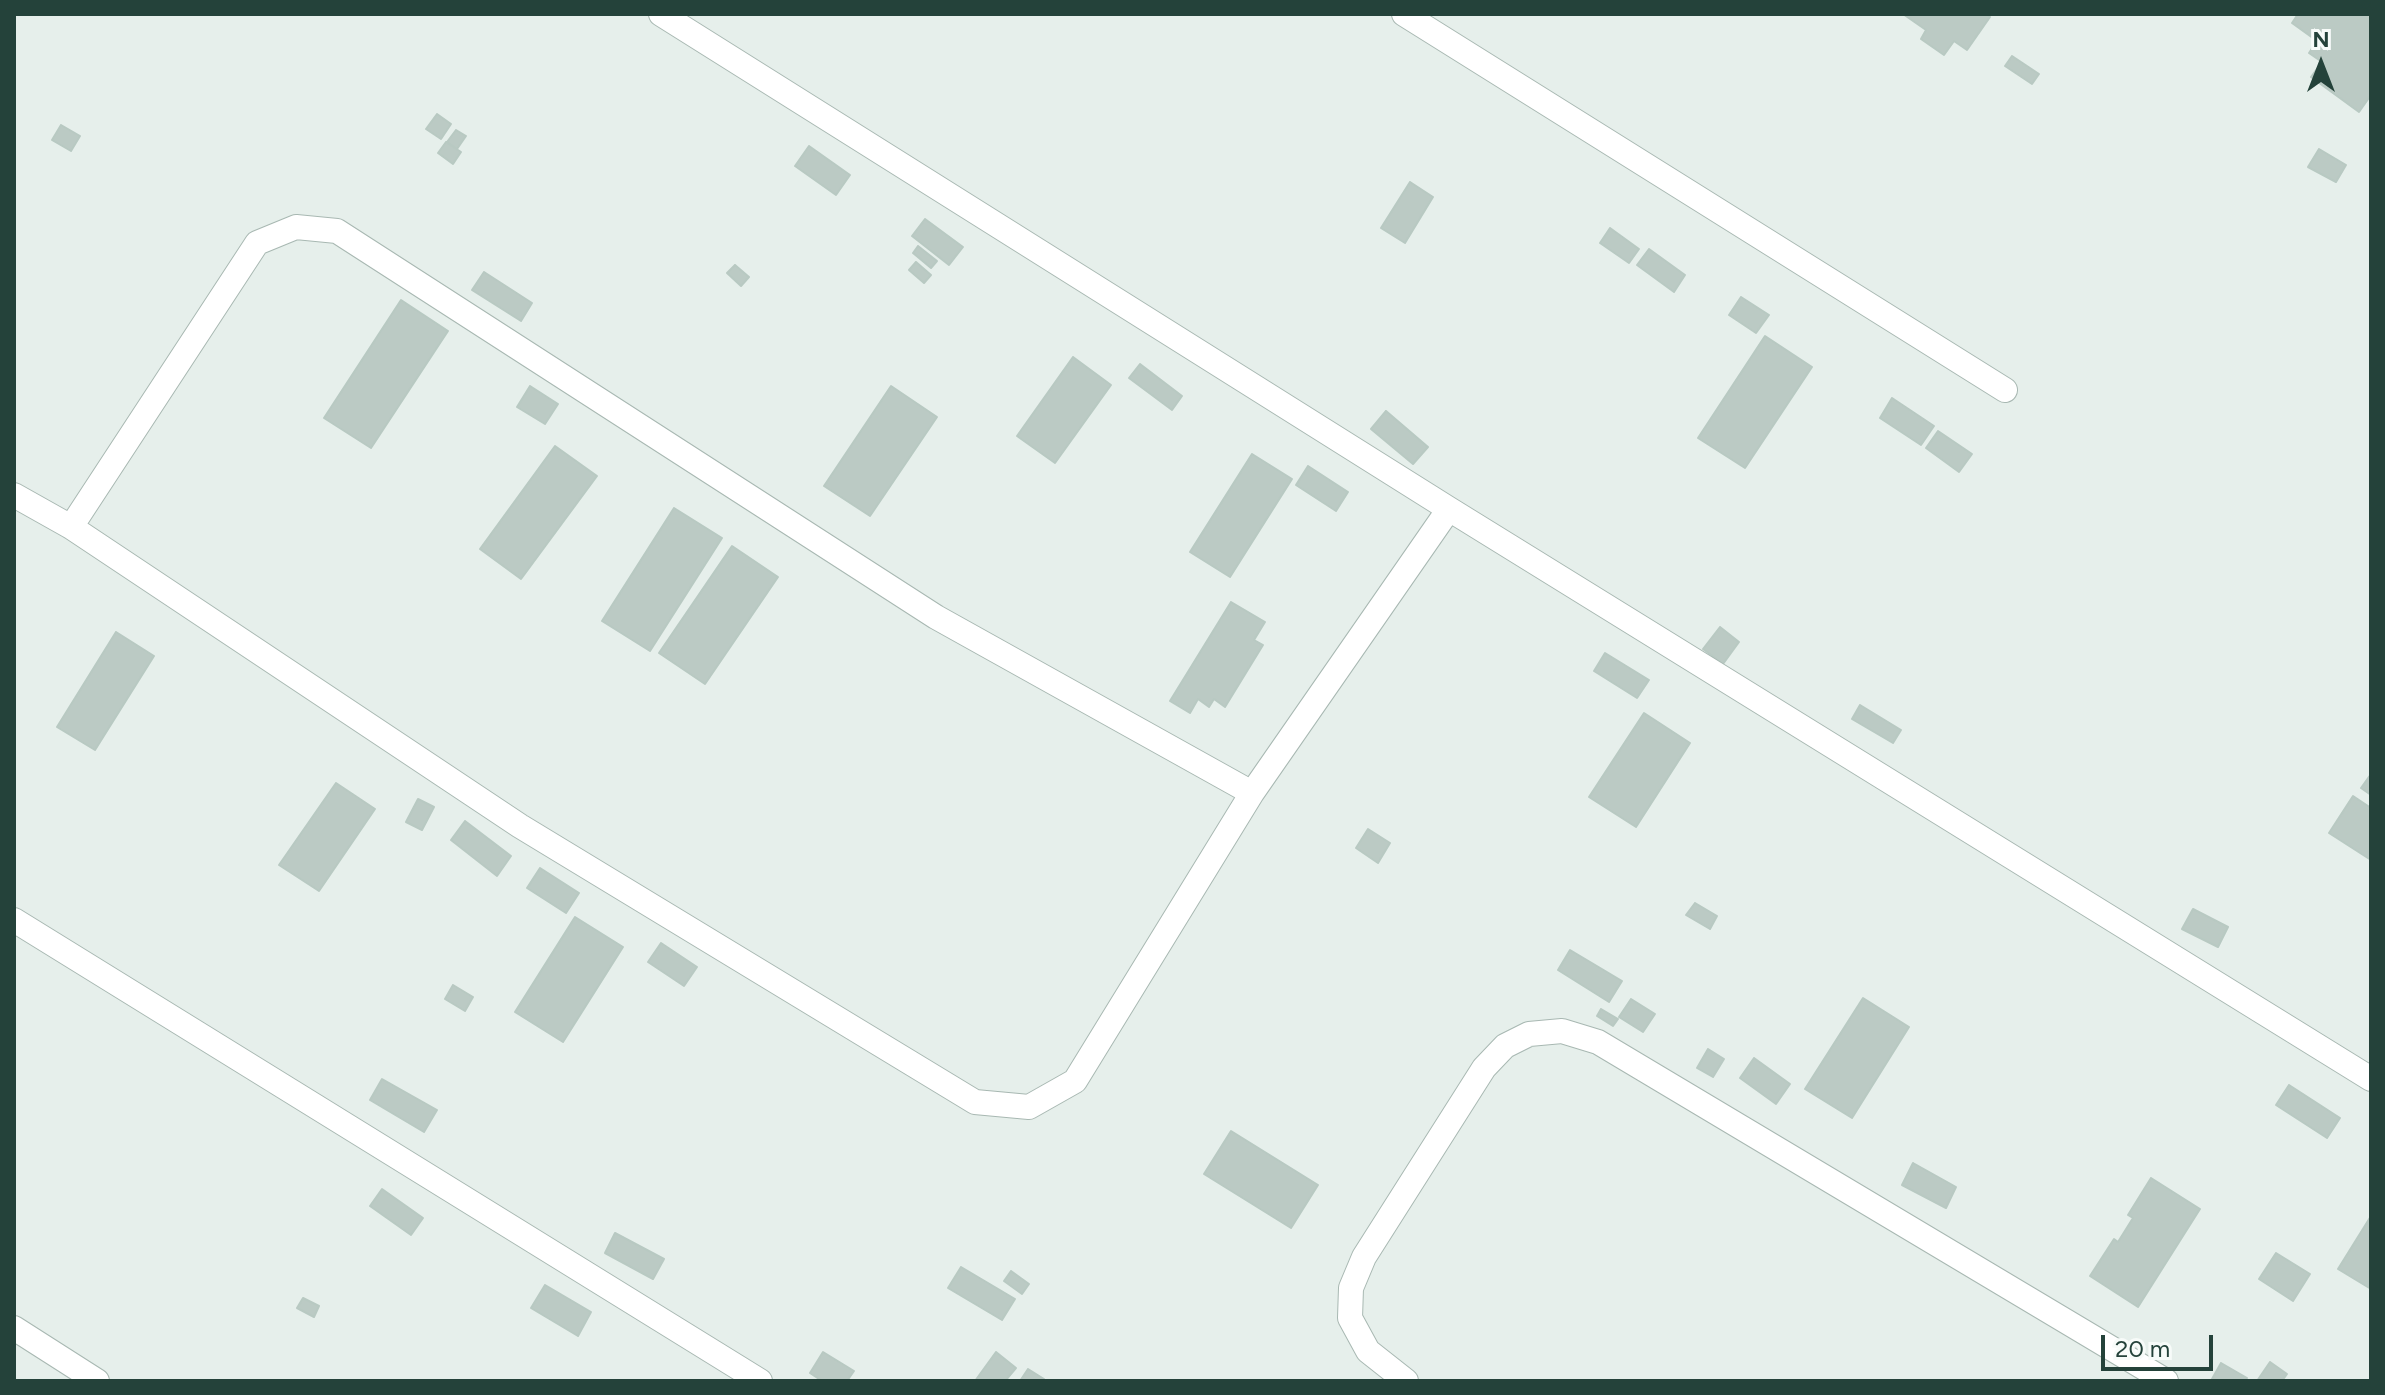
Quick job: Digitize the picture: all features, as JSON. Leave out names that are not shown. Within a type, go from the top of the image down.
[{"type":"street","points":[[661,14],[1449,509],[2371,1079]]},
{"type":"street","points":[[1404,14],[2005,390]]},
{"type":"street","points":[[71,527],[257,243],[296,227],[337,231],[936,617],[1252,793]]},
{"type":"street","points":[[14,495],[71,527],[520,826],[975,1102],[1029,1107],[1075,1081],[1252,793],[1449,509]]},
{"type":"street","points":[[14,920],[760,1381]]},
{"type":"street","points":[[1406,1381],[1368,1351],[1350,1318],[1351,1288],[1364,1257],[1484,1068],[1505,1046],[1529,1034],[1562,1031],[1598,1042],[2166,1381]]},
{"type":"street","points":[[14,1328],[97,1381]]},
{"type":"building","points":[[1903,14],[1986,14],[1990,17],[1967,50],[1954,41],[1944,55],[1921,39],[1926,30]]},
{"type":"building","points":[[2298,14],[2371,14],[2371,95],[2359,112],[2311,77],[2322,62],[2309,53],[2317,41],[2292,23]]},
{"type":"building","points":[[2012,56],[2039,74],[2032,84],[2005,66]]},
{"type":"building","points":[[437,114],[451,124],[441,139],[426,129]]},
{"type":"building","points":[[61,125],[80,136],[71,151],[52,140]]},
{"type":"building","points":[[456,130],[466,136],[457,149],[447,142]]},
{"type":"building","points":[[446,142],[461,152],[453,164],[438,153]]},
{"type":"building","points":[[809,146],[850,175],[836,195],[795,166]]},
{"type":"building","points":[[2319,149],[2346,165],[2336,182],[2308,167]]},
{"type":"building","points":[[1410,182],[1433,197],[1405,243],[1381,228]]},
{"type":"building","points":[[925,219],[963,247],[949,265],[912,236]]},
{"type":"building","points":[[1610,228],[1639,249],[1629,263],[1600,243]]},
{"type":"building","points":[[918,246],[937,261],[931,268],[913,253]]},
{"type":"building","points":[[1649,249],[1685,275],[1674,292],[1637,265]]},
{"type":"building","points":[[916,262],[931,275],[924,283],[909,270]]},
{"type":"building","points":[[735,265],[749,277],[741,286],[727,273]]},
{"type":"building","points":[[484,272],[532,303],[521,321],[472,290]]},
{"type":"building","points":[[1741,297],[1769,315],[1756,333],[1729,315]]},
{"type":"building","points":[[401,300],[448,331],[371,448],[324,418]]},
{"type":"building","points":[[1765,336],[1812,367],[1745,468],[1698,438]]},
{"type":"building","points":[[1073,357],[1111,385],[1055,463],[1017,436]]},
{"type":"building","points":[[1140,364],[1182,396],[1172,410],[1129,378]]},
{"type":"building","points":[[530,386],[558,404],[545,424],[517,407]]},
{"type":"building","points":[[891,386],[937,417],[870,516],[824,486]]},
{"type":"building","points":[[1892,398],[1934,426],[1921,445],[1880,418]]},
{"type":"building","points":[[1386,411],[1428,447],[1413,464],[1371,429]]},
{"type":"building","points":[[1938,431],[1972,454],[1959,472],[1926,448]]},
{"type":"building","points":[[555,446],[597,476],[521,579],[480,549]]},
{"type":"building","points":[[1252,454],[1292,479],[1230,577],[1190,552]]},
{"type":"building","points":[[1308,466],[1348,492],[1336,511],[1296,485]]},
{"type":"building","points":[[674,508],[722,538],[650,651],[602,621]]},
{"type":"building","points":[[732,546],[778,577],[705,684],[659,653]]},
{"type":"building","points":[[1231,602],[1265,622],[1254,640],[1263,645],[1225,707],[1214,699],[1209,707],[1198,699],[1190,713],[1170,701]]},
{"type":"building","points":[[1720,627],[1739,642],[1723,664],[1703,649]]},
{"type":"building","points":[[116,632],[154,656],[95,750],[57,727]]},
{"type":"building","points":[[1605,653],[1649,680],[1637,698],[1594,671]]},
{"type":"building","points":[[1860,705],[1901,730],[1893,743],[1852,719]]},
{"type":"building","points":[[1644,713],[1690,743],[1636,827],[1589,797]]},
{"type":"building","points":[[2371,774],[2371,795],[2361,788]]},
{"type":"building","points":[[336,783],[375,809],[319,891],[279,865]]},
{"type":"building","points":[[2353,796],[2371,808],[2371,860],[2329,833]]},
{"type":"building","points":[[418,799],[434,807],[422,830],[406,822]]},
{"type":"building","points":[[465,821],[511,856],[497,876],[451,840]]},
{"type":"building","points":[[1368,829],[1390,843],[1378,863],[1356,848]]},
{"type":"building","points":[[540,868],[579,893],[566,913],[527,888]]},
{"type":"building","points":[[1695,903],[1717,916],[1710,929],[1686,915]]},
{"type":"building","points":[[2193,909],[2228,927],[2218,947],[2182,929]]},
{"type":"building","points":[[575,917],[623,947],[563,1042],[515,1012]]},
{"type":"building","points":[[661,943],[697,967],[684,986],[648,962]]},
{"type":"building","points":[[1570,950],[1622,981],[1609,1002],[1558,970]]},
{"type":"building","points":[[453,985],[473,997],[465,1011],[445,999]]},
{"type":"building","points":[[1863,998],[1909,1027],[1852,1118],[1805,1089]]},
{"type":"building","points":[[1631,999],[1655,1014],[1643,1032],[1619,1017]]},
{"type":"building","points":[[1601,1009],[1618,1019],[1613,1026],[1597,1016]]},
{"type":"building","points":[[1708,1049],[1724,1059],[1713,1077],[1697,1068]]},
{"type":"building","points":[[1754,1058],[1790,1084],[1776,1104],[1740,1078]]},
{"type":"building","points":[[382,1079],[437,1110],[424,1132],[370,1100]]},
{"type":"building","points":[[2289,1085],[2340,1118],[2327,1138],[2276,1105]]},
{"type":"building","points":[[1231,1131],[1318,1185],[1291,1228],[1204,1174]]},
{"type":"building","points":[[1913,1163],[1956,1187],[1946,1208],[1902,1185]]},
{"type":"building","points":[[2151,1178],[2200,1209],[2138,1307],[2090,1276],[2114,1239],[2118,1242],[2133,1218],[2128,1215]]},
{"type":"building","points":[[382,1189],[423,1218],[411,1235],[370,1206]]},
{"type":"building","points":[[2371,1216],[2371,1289],[2338,1269]]},
{"type":"building","points":[[615,1233],[664,1259],[653,1279],[605,1253]]},
{"type":"building","points":[[2276,1253],[2310,1274],[2293,1301],[2259,1279]]},
{"type":"building","points":[[961,1267],[1015,1299],[1002,1320],[948,1288]]},
{"type":"building","points":[[1011,1271],[1029,1284],[1022,1294],[1004,1281]]},
{"type":"building","points":[[545,1285],[591,1312],[578,1336],[531,1308]]},
{"type":"building","points":[[303,1298],[319,1306],[314,1317],[297,1308]]},
{"type":"building","points":[[823,1352],[854,1371],[847,1381],[822,1381],[810,1373]]},
{"type":"building","points":[[996,1352],[1016,1368],[1005,1381],[975,1381]]},
{"type":"building","points":[[2270,1362],[2287,1374],[2282,1381],[2257,1381]]},
{"type":"building","points":[[2221,1363],[2247,1378],[2245,1381],[2212,1379]]},
{"type":"building","points":[[1028,1369],[1044,1379],[1043,1381],[1020,1381]]}]
